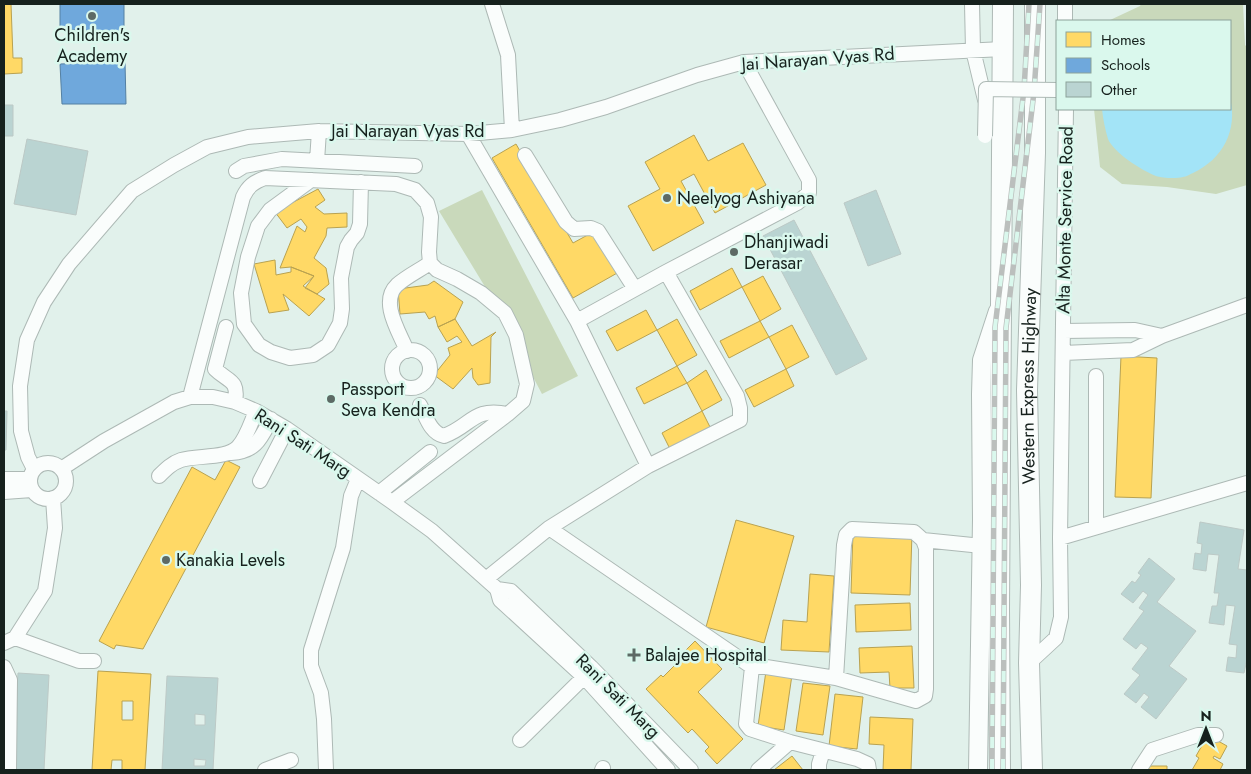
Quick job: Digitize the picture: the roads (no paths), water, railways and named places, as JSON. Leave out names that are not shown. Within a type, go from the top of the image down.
[{"type":"highway","name":"Western Express Highway","points":[[1000,770],[991,494],[1000,362],[1002,4]]},
{"type":"highway","name":"Western Express Highway","points":[[1032,770],[1029,663],[1031,585],[1027,390],[1036,153],[1035,4]]},
{"type":"highway","points":[[1000,362],[1028,362]]},
{"type":"main road","points":[[978,770],[982,546],[991,494],[981,394],[982,360],[1000,303]]},
{"type":"street","points":[[492,4],[508,55],[512,130]]},
{"type":"street","points":[[972,4],[973,50],[986,100]]},
{"type":"street","points":[[1065,4],[1065,20]]},
{"type":"street","name":"Jai Narayan Vyas Rd","points":[[32,479],[21,431],[20,386],[27,340],[44,302],[68,264],[132,191],[190,156],[207,148],[248,137],[319,131],[468,134],[512,130],[560,120],[606,107],[696,75],[744,62],[1003,49]]},
{"type":"street","points":[[578,321],[797,203],[809,193],[809,180],[744,62]]},
{"type":"street","points":[[985,136],[986,89],[1056,90]]},
{"type":"street","name":"Alta Monte Service Road","points":[[1029,663],[1056,638],[1061,617],[1060,538],[1066,110]]},
{"type":"street","points":[[317,161],[319,131]]},
{"type":"street","points":[[468,134],[578,321],[648,466]]},
{"type":"street","points":[[524,154],[566,222],[574,229],[591,228],[598,231],[635,289]]},
{"type":"street","points":[[236,171],[244,166],[282,159],[415,166]]},
{"type":"street","points":[[190,397],[242,197],[248,187],[265,178],[396,184],[415,190],[427,203],[431,217],[430,263],[437,270],[481,293],[505,313],[516,335],[528,384],[523,401],[392,502]]},
{"type":"street","points":[[311,180],[270,210],[261,222],[248,257],[240,293],[244,324],[259,345],[271,352],[290,358],[313,355],[328,345],[340,323],[342,309],[341,278],[347,247],[357,233],[360,224],[361,182]]},
{"type":"street","points":[[407,351],[391,316],[392,292],[396,286],[430,263]]},
{"type":"street","points":[[486,579],[548,528],[648,466],[740,420],[737,396],[666,272]]},
{"type":"street","points":[[1063,353],[1133,350],[1162,336],[1247,305]]},
{"type":"street","points":[[226,326],[215,369],[233,383],[236,394],[235,402]]},
{"type":"street","points":[[1063,331],[1135,330],[1162,336]]},
{"type":"street","points":[[1096,376],[1096,527]]},
{"type":"street","name":"Rani Sati Marg","points":[[61,469],[104,441],[174,402],[190,397],[213,397],[235,402],[256,411],[287,429],[432,531],[497,589],[511,591],[588,672],[692,770]]},
{"type":"street","points":[[420,405],[434,431],[444,436],[482,413],[508,414]]},
{"type":"street","points":[[228,453],[238,447],[247,433],[256,411]]},
{"type":"street","points":[[159,476],[172,464],[183,459],[244,452],[260,440],[270,419]]},
{"type":"street","points":[[260,481],[287,429]]},
{"type":"street","points":[[379,493],[430,452]]},
{"type":"street","points":[[4,492],[32,479],[45,463],[51,463],[61,469],[64,474],[65,486],[58,496],[41,498],[32,479]]},
{"type":"street","points":[[4,479],[32,479]]},
{"type":"street","points":[[326,770],[322,693],[311,666],[311,650],[343,548],[351,496],[358,479]]},
{"type":"street","points":[[1060,538],[1247,483]]},
{"type":"street","points":[[53,498],[55,528],[45,591],[10,640],[79,661],[94,661]]},
{"type":"street","points":[[548,528],[752,668],[766,667],[836,678],[916,700],[925,696],[926,689],[926,548],[922,540],[914,532],[852,528],[846,535],[836,678]]},
{"type":"street","points":[[922,540],[982,546]]},
{"type":"street","points":[[4,667],[10,680],[9,770]]},
{"type":"street","points":[[752,668],[746,724],[750,729],[790,742],[857,759],[868,764],[869,770]]},
{"type":"street","points":[[520,740],[588,672]]},
{"type":"street","name":"Rani Sati Marg","points":[[588,672],[655,765],[668,770]]},
{"type":"street","points":[[1139,770],[1152,750],[1198,735],[1216,735]]},
{"type":"street","points":[[758,770],[790,742]]},
{"type":"street","points":[[655,765],[668,746]]},
{"type":"street","points":[[819,770],[823,751]]},
{"type":"street","points":[[265,770],[291,760]]},
{"type":"water","points":[[1231,104],[1232,110],[1230,132],[1220,152],[1204,167],[1185,177],[1177,178],[1156,176],[1122,155],[1108,139],[1102,110],[1231,110]]},
{"type":"railway","points":[[992,770],[995,327],[1024,90],[1029,4]]},
{"type":"railway","points":[[1003,770],[1006,328],[1034,92],[1040,4]]},
{"type":"place","name":"Children's Academy","points":[[92,16]]},
{"type":"place","name":"Neelyog Ashiyana","points":[[667,198]]},
{"type":"place","name":"Dhanjiwadi Derasar","points":[[734,252]]},
{"type":"place","name":"Passport Seva Kendra","points":[[331,399]]},
{"type":"place","name":"Kanakia Levels","points":[[166,560]]},
{"type":"place","name":"Balajee Hospital","points":[[634,655]]}]
